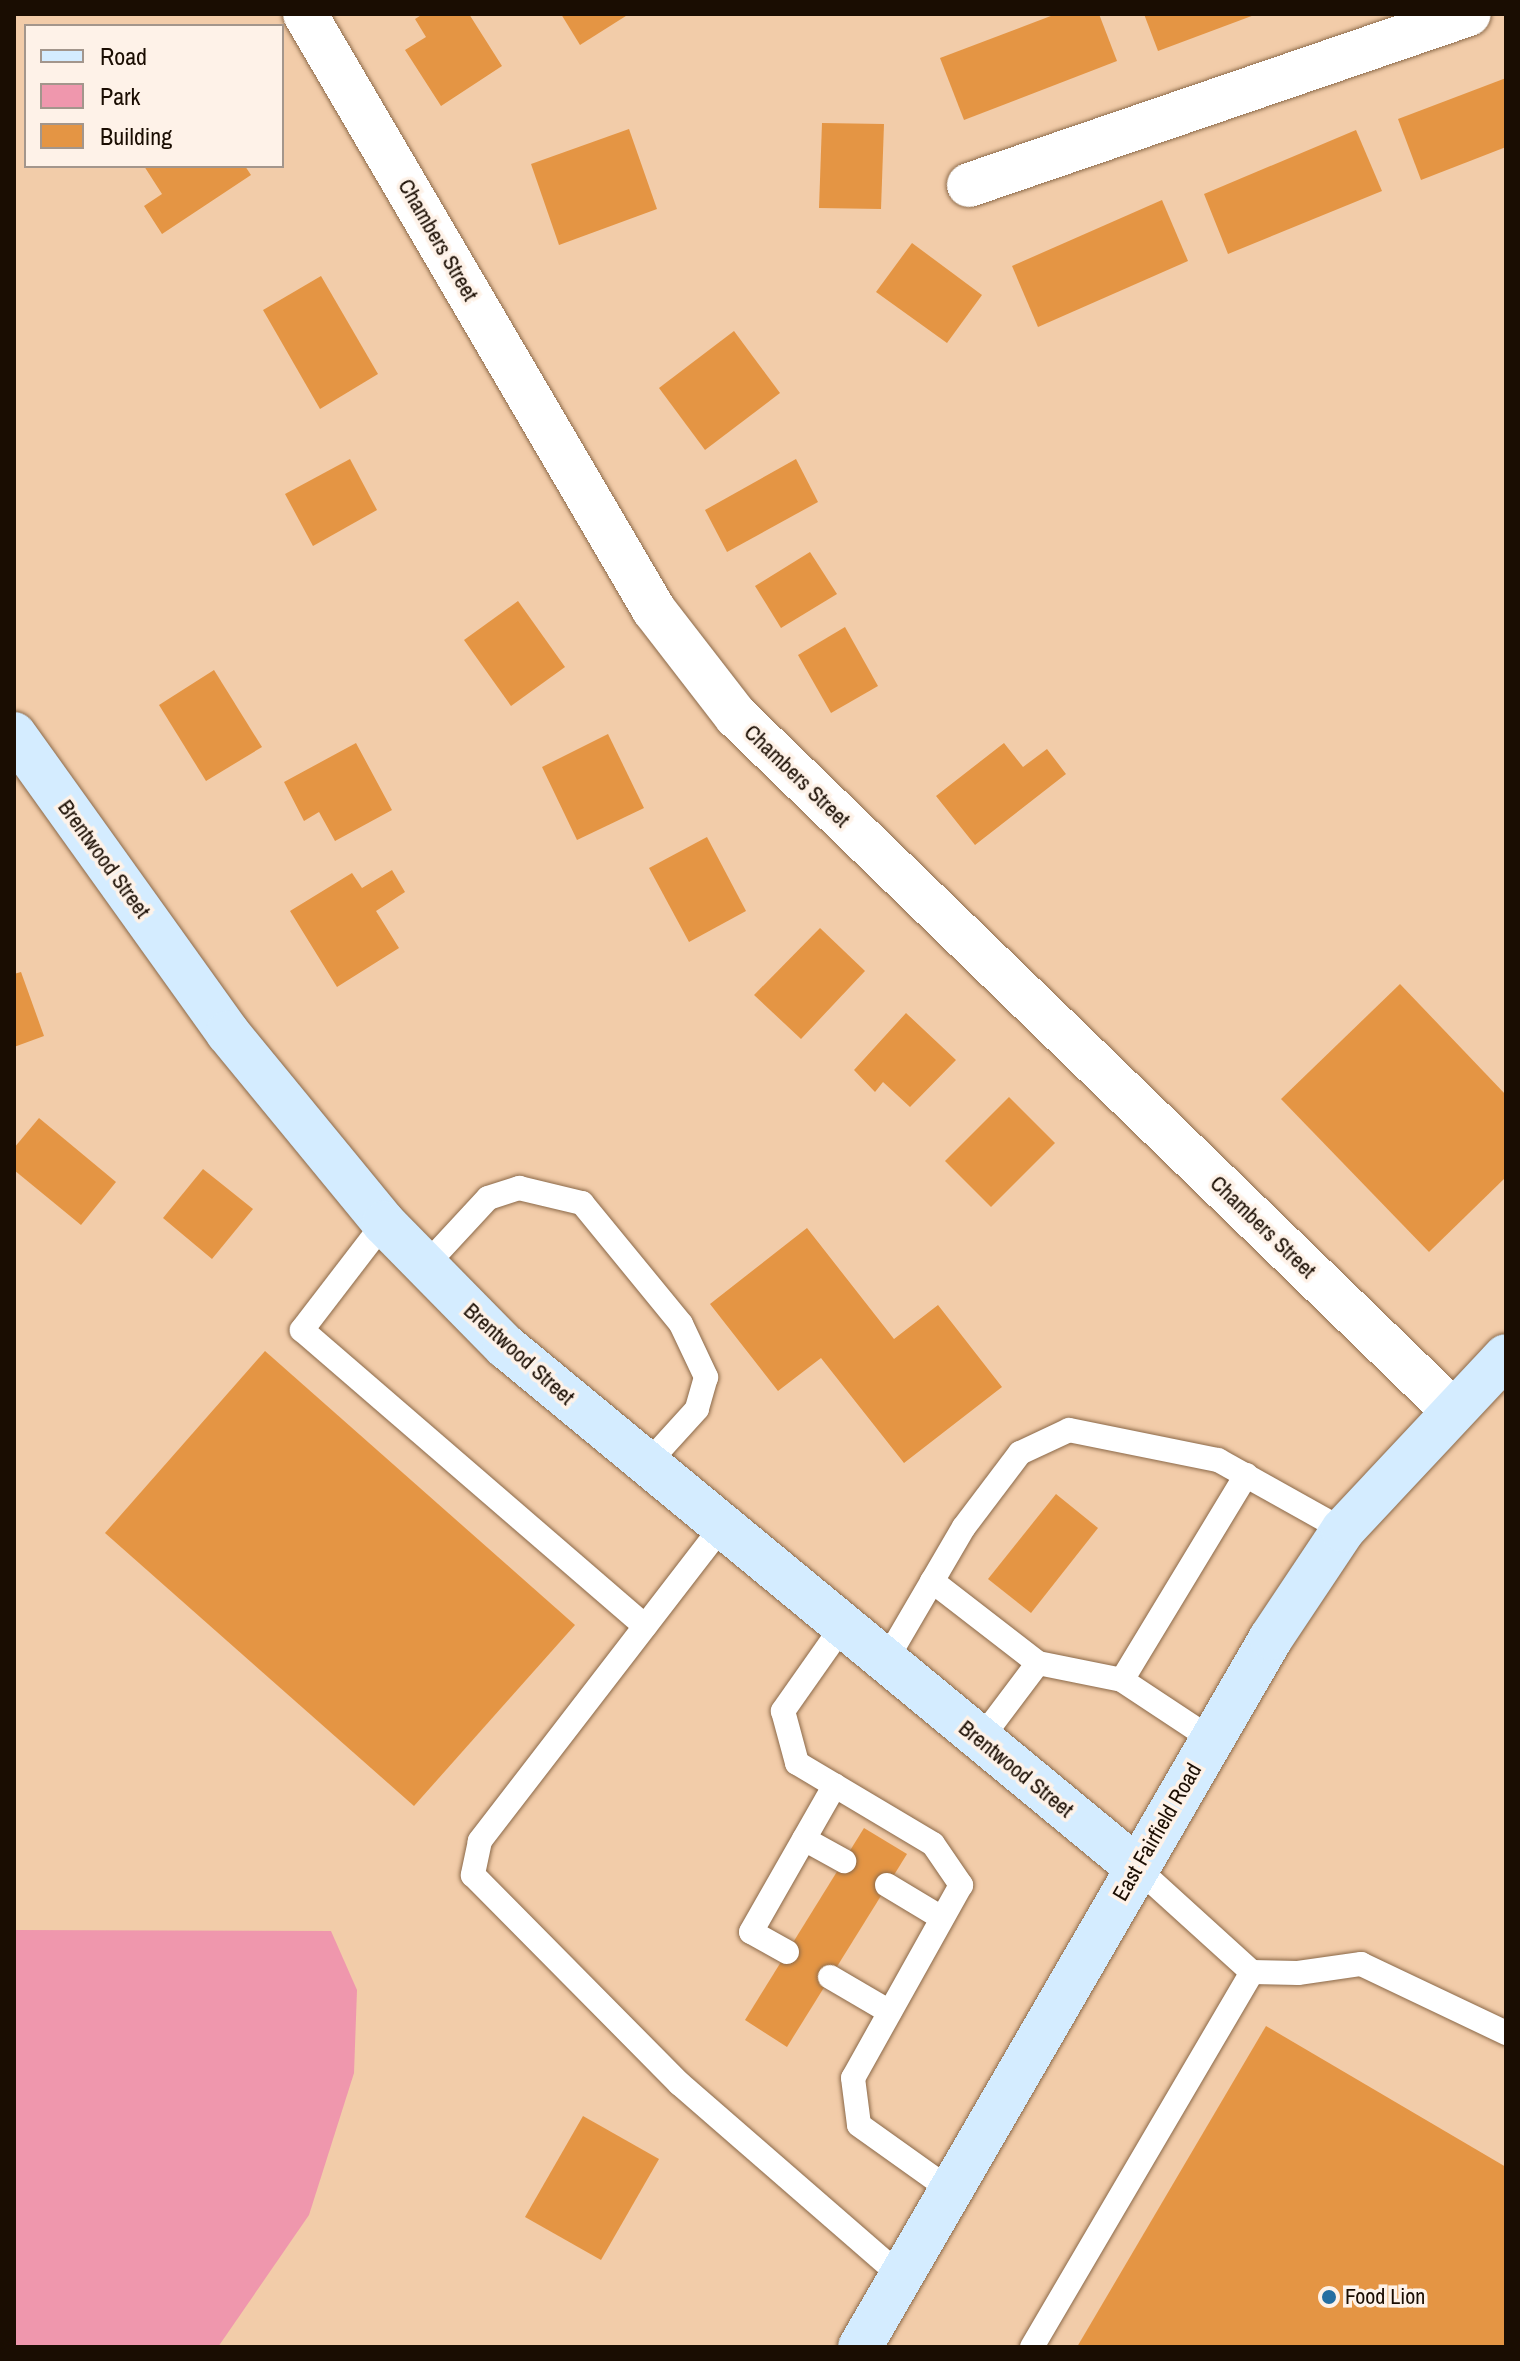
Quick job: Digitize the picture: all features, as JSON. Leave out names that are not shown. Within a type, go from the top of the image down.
[{"type":"main road","name":"Brentwood Street","points":[[14,734],[228,1033],[384,1223],[505,1346],[720,1529],[1136,1867]]},
{"type":"main road","name":"East Fairfield Road","points":[[860,2347],[1211,1739],[1343,1530],[1451,1409],[1506,1356]]},
{"type":"street","name":"Chambers Street","points":[[305,14],[654,610],[736,716],[1451,1409]]},
{"type":"street","points":[[969,185],[1469,14]]},
{"type":"lane","points":[[426,1265],[488,1198],[519,1188],[582,1203],[681,1324],[706,1377],[697,1409],[646,1465]]},
{"type":"lane","points":[[384,1223],[302,1330],[645,1626]]},
{"type":"lane","points":[[885,1662],[964,1527],[1020,1453],[1069,1430],[1218,1460],[1343,1530]]},
{"type":"lane","points":[[1122,1680],[1246,1475]]},
{"type":"lane","points":[[720,1529],[480,1841],[473,1875],[680,2084],[901,2276]]},
{"type":"lane","points":[[932,1581],[1038,1663],[1122,1680],[1211,1739]]},
{"type":"lane","points":[[842,1627],[783,1711],[797,1763],[933,1844],[961,1885],[853,2078],[859,2125],[950,2190]]},
{"type":"lane","points":[[980,1740],[1038,1663]]},
{"type":"lane","points":[[787,1952],[751,1932],[835,1785]]},
{"type":"lane","points":[[804,1839],[844,1861]]},
{"type":"lane","points":[[1136,1867],[1252,1972],[1298,1973],[1361,1964],[1506,2033]]},
{"type":"lane","points":[[887,1885],[942,1918]]},
{"type":"lane","points":[[1032,2347],[1252,1972]]},
{"type":"lane","points":[[830,1977],[890,2012]]},
{"type":"green space","points":[[14,1930],[331,1931],[357,1990],[354,2073],[309,2215],[218,2347],[14,2347]]},
{"type":"building","points":[[423,14],[469,14],[502,66],[441,106],[405,50],[426,37],[415,19]]},
{"type":"building","points":[[561,14],[629,14],[580,45]]},
{"type":"building","points":[[1056,14],[1099,14],[1117,61],[964,120],[940,58]]},
{"type":"building","points":[[1144,14],[1257,14],[1158,51]]},
{"type":"building","points":[[1506,78],[1506,147],[1421,180],[1398,119]]},
{"type":"building","points":[[822,123],[884,124],[881,209],[819,208]]},
{"type":"building","points":[[629,129],[657,209],[559,245],[531,164]]},
{"type":"building","points":[[1356,130],[1382,191],[1228,254],[1204,194]]},
{"type":"building","points":[[145,168],[246,168],[251,175],[162,234],[144,206],[162,194]]},
{"type":"building","points":[[1162,200],[1188,261],[1038,327],[1012,266]]},
{"type":"building","points":[[912,243],[982,295],[947,343],[876,292]]},
{"type":"building","points":[[321,276],[378,374],[320,409],[263,310]]},
{"type":"building","points":[[734,331],[780,393],[705,450],[659,388]]},
{"type":"building","points":[[350,459],[377,510],[313,546],[285,494]]},
{"type":"building","points":[[796,459],[818,502],[727,552],[705,510]]},
{"type":"building","points":[[810,552],[837,594],[781,628],[755,586]]},
{"type":"building","points":[[518,601],[565,667],[511,706],[464,640]]},
{"type":"building","points":[[845,627],[878,686],[831,713],[798,655]]},
{"type":"building","points":[[214,670],[262,747],[206,781],[159,705]]},
{"type":"building","points":[[608,734],[644,808],[577,840],[542,767]]},
{"type":"building","points":[[356,743],[392,810],[335,841],[319,812],[304,821],[284,782]]},
{"type":"building","points":[[1004,743],[1023,767],[1047,749],[1066,774],[975,845],[936,796]]},
{"type":"building","points":[[707,837],[746,911],[689,942],[649,868]]},
{"type":"building","points":[[392,870],[405,892],[376,911],[399,948],[337,987],[290,911],[352,873],[362,888]]},
{"type":"building","points":[[820,928],[865,971],[801,1039],[754,995]]},
{"type":"building","points":[[21,972],[44,1036],[14,1047],[14,974]]},
{"type":"building","points":[[1400,984],[1506,1095],[1506,1177],[1429,1252],[1281,1099]]},
{"type":"building","points":[[906,1013],[956,1060],[910,1107],[883,1082],[875,1092],[854,1070]]},
{"type":"building","points":[[1009,1097],[1055,1143],[991,1207],[945,1161]]},
{"type":"building","points":[[39,1118],[116,1182],[81,1225],[14,1170],[14,1148]]},
{"type":"building","points":[[203,1169],[253,1209],[212,1259],[163,1218]]},
{"type":"building","points":[[807,1228],[894,1339],[938,1305],[1002,1387],[904,1463],[821,1358],[778,1391],[710,1304]]},
{"type":"building","points":[[265,1351],[575,1625],[414,1806],[105,1533]]},
{"type":"building","points":[[1056,1494],[1098,1528],[1031,1613],[988,1579]]},
{"type":"building","points":[[864,1828],[907,1854],[787,2047],[745,2020]]},
{"type":"building","points":[[1266,2026],[1506,2167],[1506,2347],[1077,2347]]},
{"type":"building","points":[[583,2116],[659,2159],[601,2260],[525,2217]]},
{"type":"place","name":"Food Lion","points":[[1329,2297]]}]
